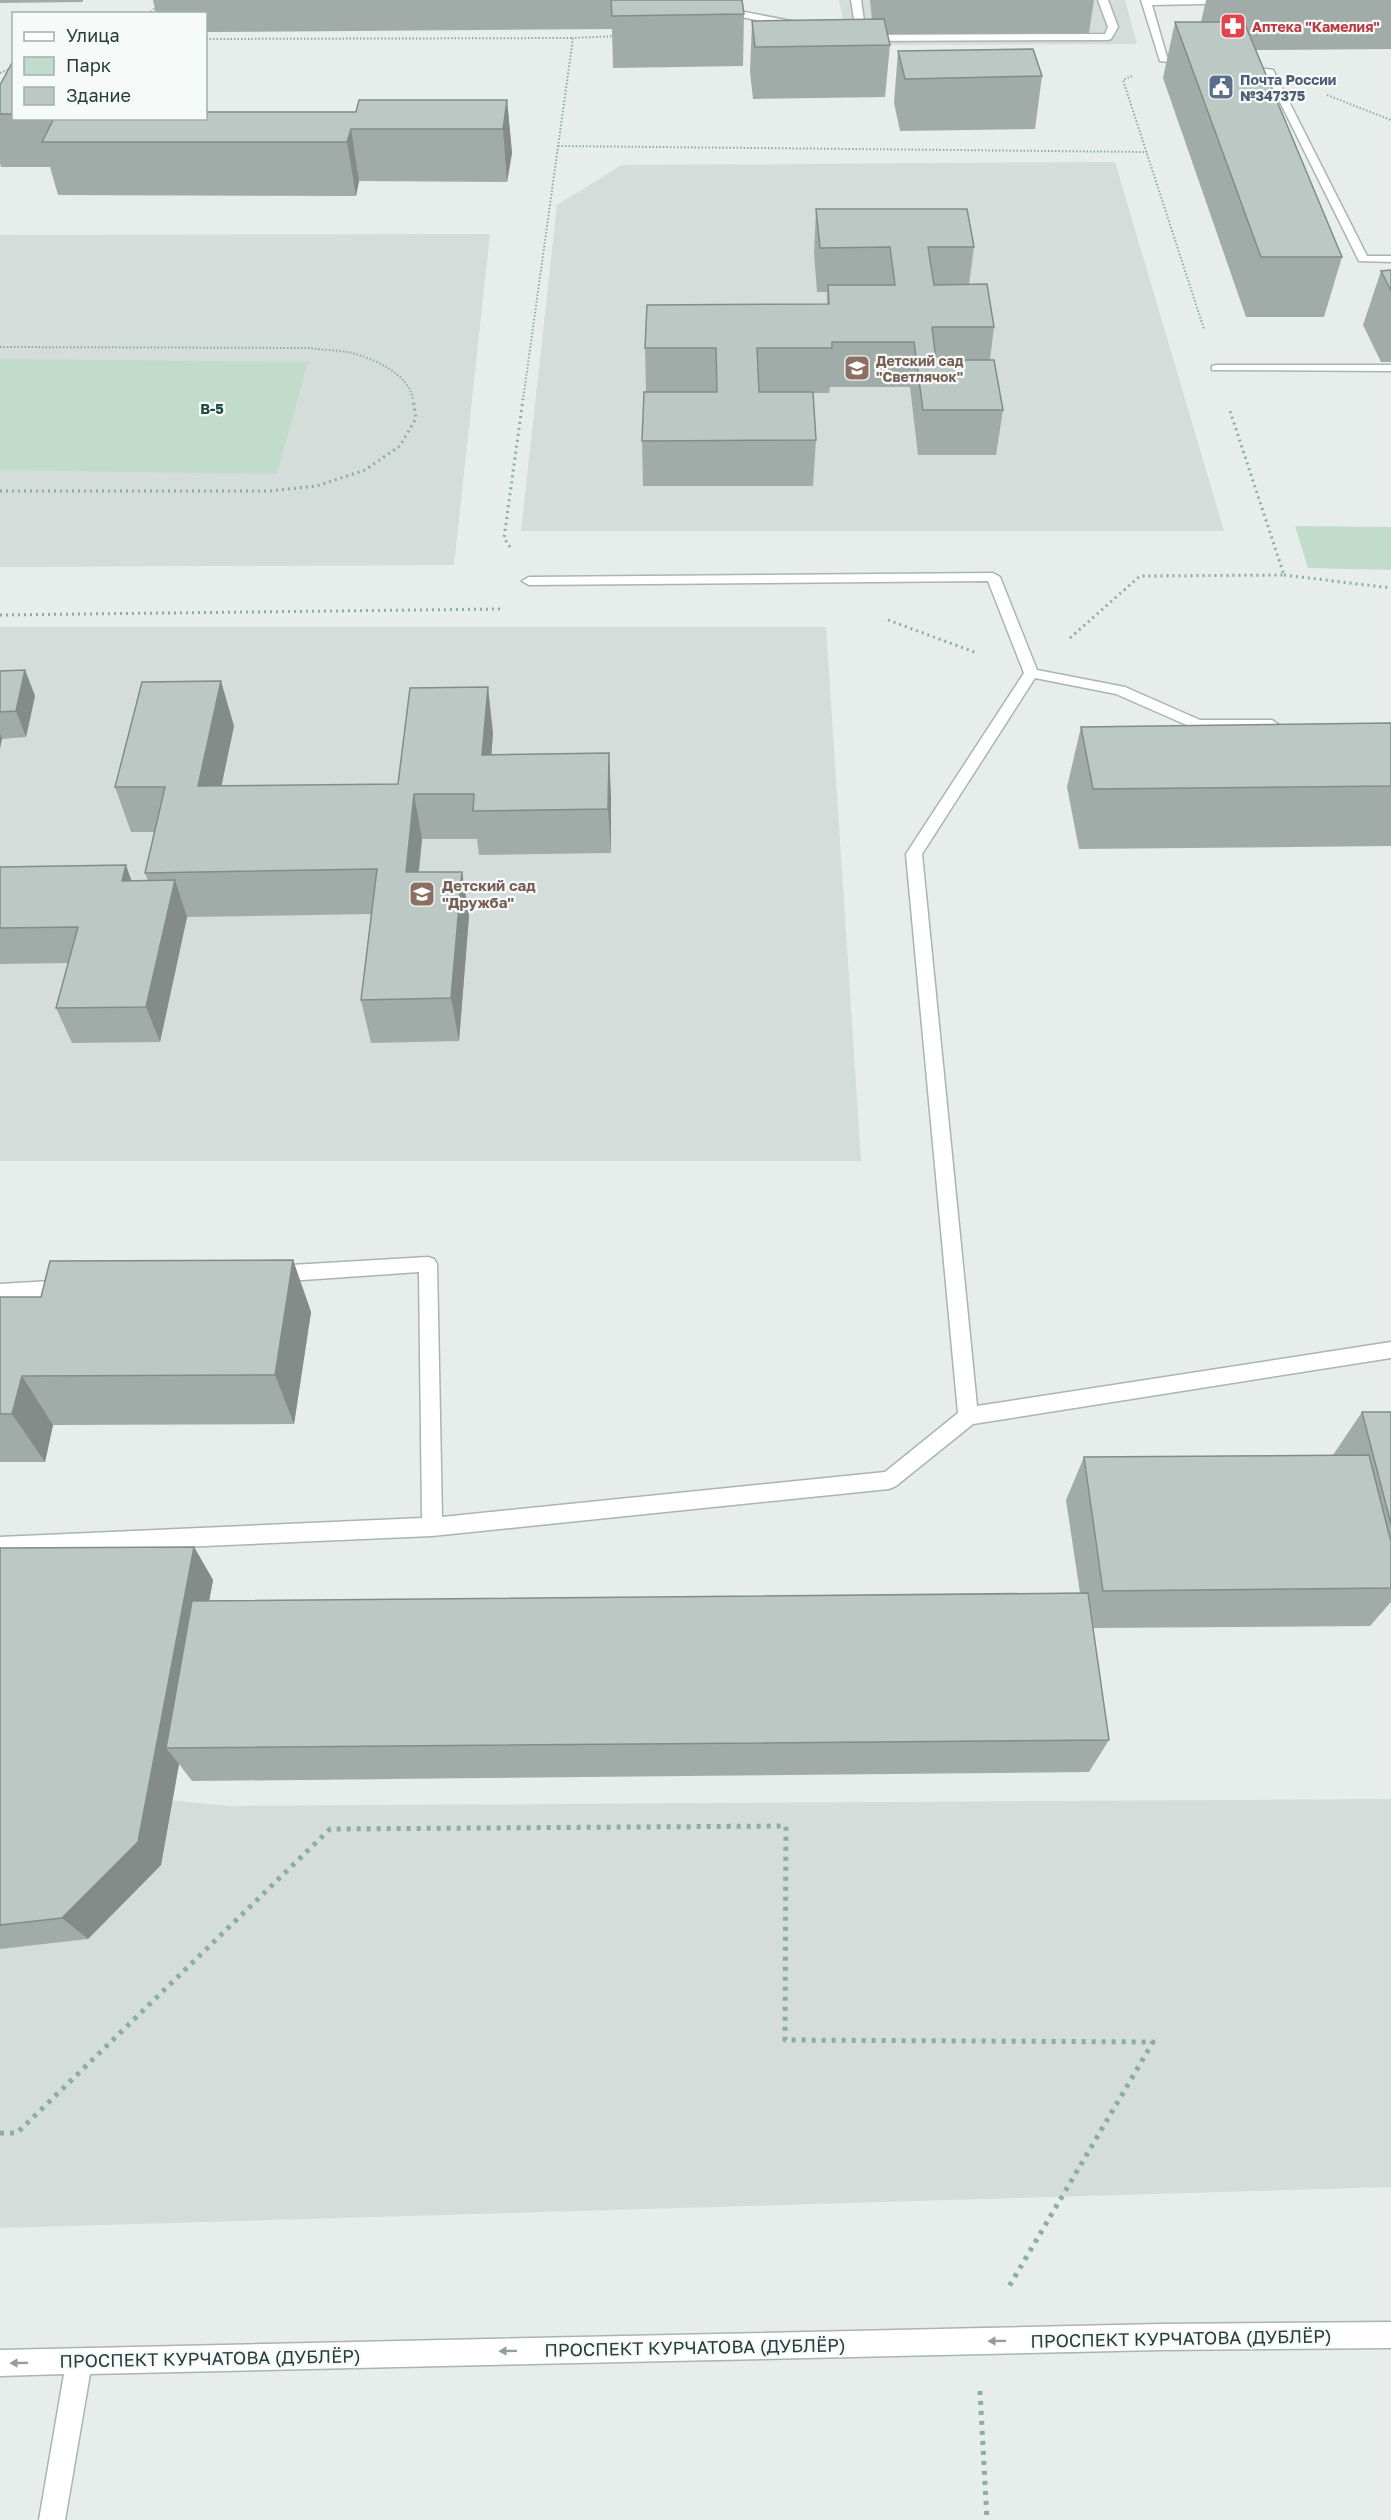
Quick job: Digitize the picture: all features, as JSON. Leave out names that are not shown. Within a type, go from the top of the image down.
[{"type":"lane","points":[[856,0],[857,37]]},
{"type":"lane","points":[[857,37],[1108,37],[1113,27],[1103,0]]},
{"type":"lane","points":[[1199,63],[1163,59],[1146,1],[1251,0]]},
{"type":"lane","points":[[712,9],[814,28]]},
{"type":"lane","points":[[857,37],[906,48]]},
{"type":"lane","points":[[1234,68],[1270,72],[1363,259],[1391,259]]},
{"type":"lane","points":[[1216,368],[1391,368]]},
{"type":"lane","points":[[529,581],[993,577],[1031,672]]},
{"type":"lane","points":[[1031,672],[1120,690],[1198,725],[1289,725]]},
{"type":"lane","points":[[968,1416],[914,854],[1031,672]]},
{"type":"lane","points":[[262,1275],[428,1264],[432,1527]]},
{"type":"lane","points":[[0,1292],[83,1287]]},
{"type":"lane","points":[[0,1546],[432,1527],[889,1480],[968,1416],[1391,1350]]},
{"type":"lane","name":"ПРОСПЕКТ КУРЧАТОВА (ДУБЛЁР)","points":[[0,2363],[1160,2337],[1391,2336]]},
{"type":"lane","points":[[52,2520],[79,2362]]},
{"type":"path","points":[[150,12],[164,0]]},
{"type":"path","points":[[207,39],[573,38],[619,35]]},
{"type":"path","points":[[0,615],[522,608],[529,581],[504,538],[573,38]]},
{"type":"path","points":[[1163,59],[1123,80],[1284,575]]},
{"type":"path","points":[[558,146],[1147,152]]},
{"type":"path","points":[[0,347],[309,348],[352,353],[389,368],[412,391],[416,418],[400,446],[365,470],[317,486],[269,491],[0,491]]},
{"type":"path","points":[[879,617],[1031,672],[1140,576],[1284,575],[1391,588]]},
{"type":"path","points":[[0,2133],[17,2133],[330,1829],[786,1826],[785,2040],[1153,2042],[976,2342],[987,2520]]},
{"type":"shaded area","points":[[839,0],[1125,0],[1137,44],[848,45]]},
{"type":"shaded area","name":"Детский сад \"Светлячок\"","points":[[1115,162],[1224,531],[521,531],[557,205],[622,165]]},
{"type":"shaded area","points":[[490,234],[454,565],[0,567],[0,235]]},
{"type":"shaded area","name":"Детский сад \"Дружба\"","points":[[0,627],[826,627],[861,1161],[0,1161]]},
{"type":"shaded area","points":[[0,1784],[230,1806],[1391,1799],[1391,2187],[0,2228]]},
{"type":"green space","points":[[0,359],[308,362],[277,474],[0,470]]},
{"type":"green space","points":[[1295,526],[1391,527],[1391,570],[1308,568]]},
{"type":"building","points":[[611,0],[742,0],[744,14],[612,16]]},
{"type":"building","points":[[884,19],[890,45],[755,47],[752,21]]},
{"type":"building","points":[[1175,22],[1244,22],[1342,257],[1261,257]]},
{"type":"building","points":[[1033,49],[1042,76],[905,79],[898,51]]},
{"type":"building","points":[[12,63],[12,114],[0,114],[0,85]]},
{"type":"building","points":[[359,100],[507,100],[503,129],[351,129],[347,142],[42,142],[53,120],[207,120],[207,112],[356,112]]},
{"type":"building","points":[[816,209],[967,209],[974,247],[928,247],[934,285],[987,284],[994,327],[932,327],[936,360],[994,360],[1003,410],[923,410],[914,342],[832,342],[832,348],[757,348],[759,392],[813,392],[816,440],[642,441],[644,392],[717,392],[716,348],[645,348],[647,305],[829,304],[828,285],[895,285],[890,247],[820,248]]},
{"type":"building","points":[[1391,270],[1391,291],[1381,271]]},
{"type":"building","points":[[25,670],[16,711],[0,712],[0,671]]},
{"type":"building","points":[[221,681],[198,786],[398,784],[410,688],[488,687],[482,755],[609,753],[608,809],[473,811],[474,794],[414,794],[406,872],[462,872],[451,998],[361,1000],[377,869],[145,873],[165,787],[115,787],[142,682]]},
{"type":"building","points":[[1391,723],[1391,786],[1093,789],[1081,727]]},
{"type":"building","points":[[126,865],[122,881],[175,880],[146,1007],[56,1008],[78,927],[0,928],[0,867]]},
{"type":"building","points":[[293,1260],[275,1375],[22,1376],[12,1414],[0,1414],[0,1297],[41,1297],[50,1261]]},
{"type":"building","points":[[1362,1412],[1391,1412],[1391,1524]]},
{"type":"building","points":[[1369,1455],[1391,1542],[1391,1588],[1103,1591],[1084,1457]]},
{"type":"building","points":[[194,1547],[138,1842],[62,1918],[0,1925],[0,1548]]},
{"type":"building","points":[[1088,1593],[1109,1740],[166,1748],[192,1601]]},
{"type":"place","name":"Аптека \"Камелия\"","points":[[1233,26]]},
{"type":"place","name":"Почта России №347375","points":[[1221,87]]},
{"type":"place","name":"Детский сад \"Светлячок\"","points":[[857,368]]},
{"type":"place","name":"Детский сад \"Дружба\"","points":[[422,894]]},
{"type":"district","name":"В-5","points":[[212,408]]}]
